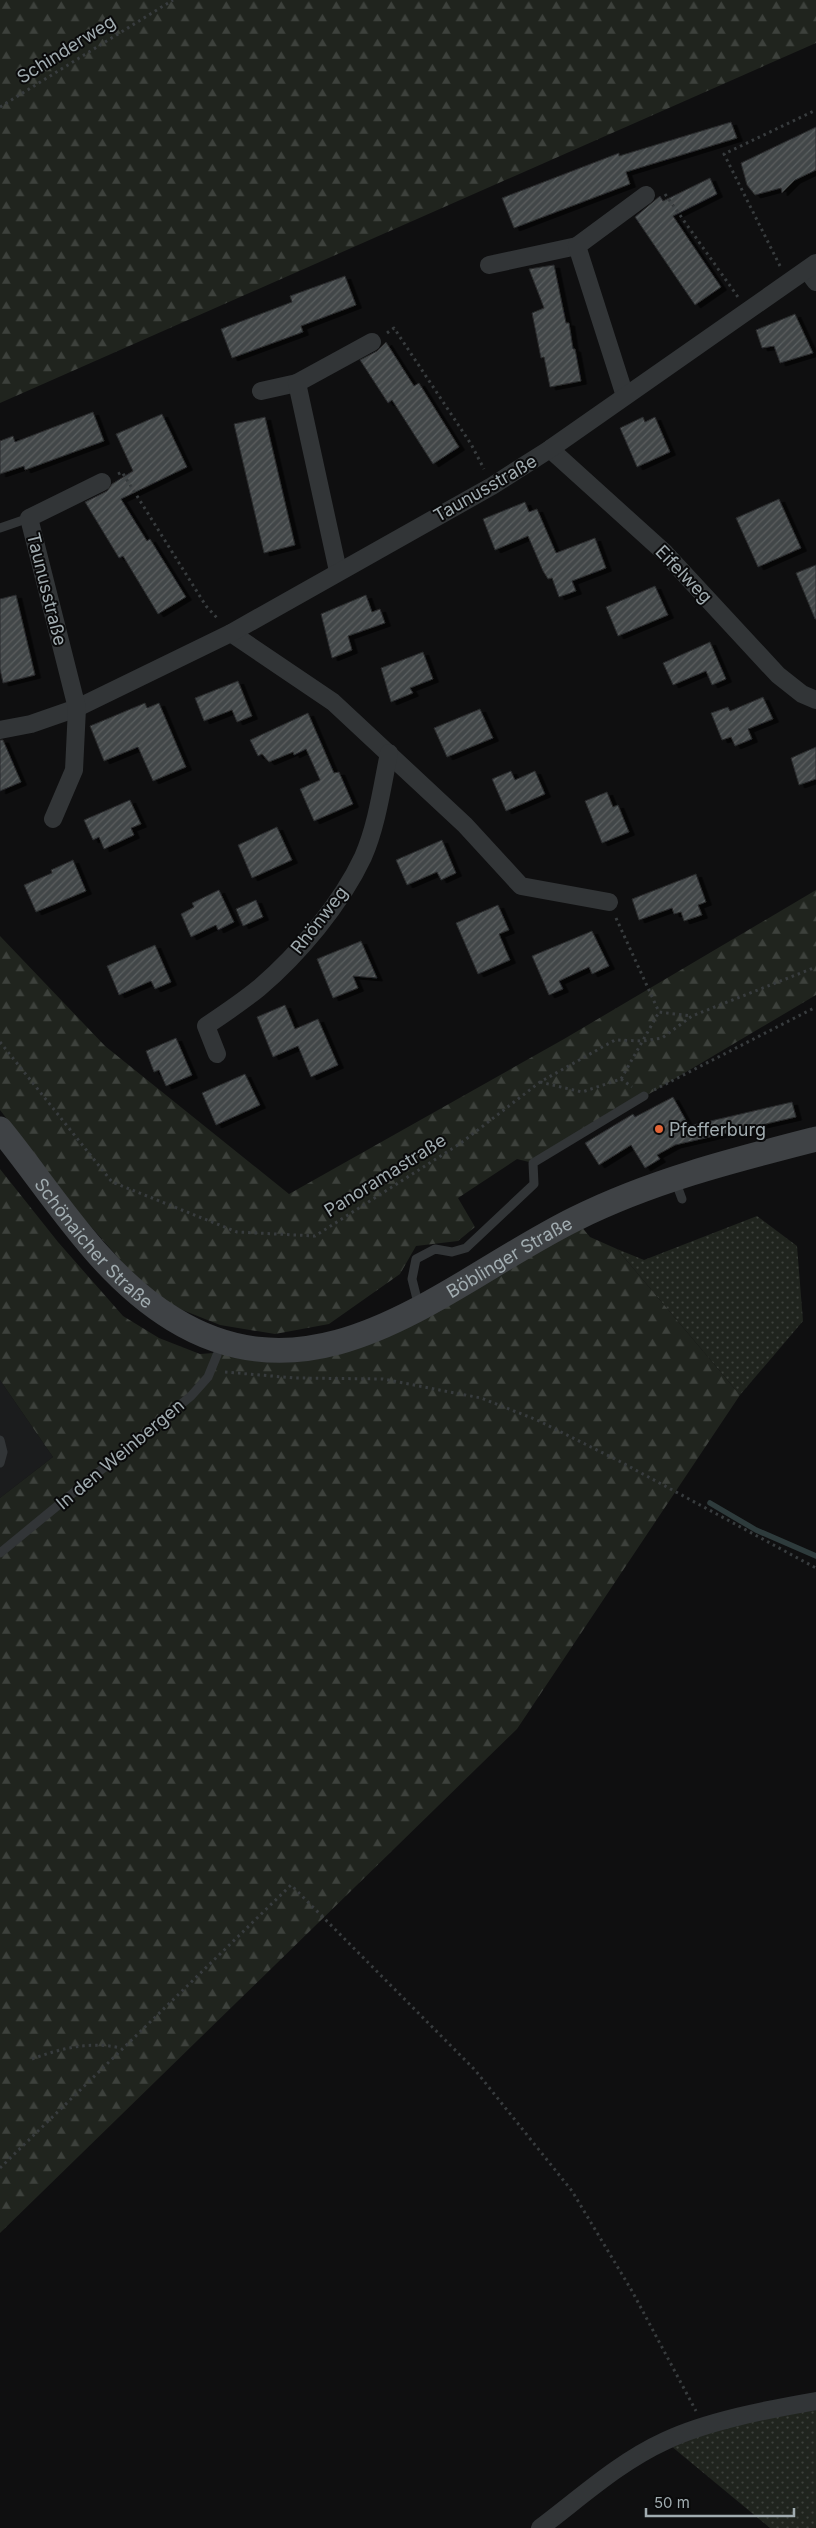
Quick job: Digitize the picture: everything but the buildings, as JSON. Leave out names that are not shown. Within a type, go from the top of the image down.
[{"type":"main road","name":"Schönaicher Straße","points":[[0,1129],[95,1250],[119,1276],[143,1298],[214,1350]]},
{"type":"main road","name":"Böblinger Straße","points":[[214,1350],[309,1350],[346,1341],[420,1310],[501,1259],[575,1219],[629,1194],[678,1189],[816,1140]]},
{"type":"street","points":[[489,264],[577,246],[646,195]]},
{"type":"street","points":[[577,246],[625,396]]},
{"type":"street","name":"Taunusstraße","points":[[0,730],[31,724],[77,708],[231,633],[338,571],[492,486],[550,450],[789,282],[813,272]]},
{"type":"street","points":[[261,391],[296,383],[372,342]]},
{"type":"street","points":[[296,383],[338,571]]},
{"type":"street","name":"Eifelweg","points":[[550,450],[665,553],[778,675],[802,694],[816,700]]},
{"type":"street","name":"Taunusstraße","points":[[77,708],[29,518],[102,482]]},
{"type":"street","points":[[231,633],[333,702],[465,824],[521,886],[609,902]]},
{"type":"street","points":[[53,819],[74,770],[77,708]]},
{"type":"street","name":"Rhönweg","points":[[217,1054],[206,1026],[259,988],[306,941],[344,891],[363,856],[375,817],[389,753]]},
{"type":"street","points":[[540,2528],[618,2469],[665,2441],[705,2426],[816,2401]]},
{"type":"lane","points":[[0,528],[29,518]]},
{"type":"lane","points":[[420,1310],[412,1279],[416,1259],[435,1249],[452,1252],[466,1248],[534,1184],[533,1163],[644,1096]]},
{"type":"lane","name":"In den Weinbergen","points":[[0,1553],[191,1396],[208,1378],[214,1350]]},
{"type":"lane","points":[[0,1440],[4,1452],[0,1463]]},
{"type":"path","name":"Schinderweg","points":[[0,107],[172,0]]},
{"type":"path","points":[[789,282],[724,154],[816,110]]},
{"type":"path","points":[[674,208],[747,310]]},
{"type":"path","points":[[372,342],[394,328],[472,444],[492,486]]},
{"type":"path","points":[[134,491],[206,606]]},
{"type":"path","points":[[609,902],[659,1012]]},
{"type":"path","name":"Panoramastraße","points":[[0,1042],[112,1182],[237,1232],[315,1236],[461,1143],[540,1082],[615,1040],[643,1041],[662,1038],[692,1016],[816,967]]},
{"type":"path","points":[[644,1096],[816,1007]]},
{"type":"path","points":[[659,1012],[692,1016]]},
{"type":"path","points":[[540,1082],[582,1092],[621,1079],[659,1012]]},
{"type":"path","points":[[214,1350],[295,1378],[383,1379],[481,1398],[537,1420],[619,1461],[816,1568]]},
{"type":"path","points":[[0,2168],[291,1885],[475,2070],[572,2191],[632,2291],[705,2426]]},
{"type":"path","points":[[32,2059],[55,2050],[101,2043],[122,2048]]},
{"type":"shaded area","points":[[0,1380],[53,1457],[0,1498]]},
{"type":"green space","points":[[0,0],[816,0],[816,43],[0,403]]},
{"type":"green space","points":[[816,890],[816,995],[533,1163],[517,1159],[458,1198],[475,1227],[458,1241],[416,1246],[400,1274],[329,1324],[275,1334],[220,1325],[180,1309],[144,1287],[79,1213],[0,1110],[0,936],[105,1046],[289,1194],[564,1039]]},
{"type":"green space","points":[[0,1169],[58,1242],[123,1316],[159,1338],[200,1354],[268,1349],[420,1310],[575,1219],[590,1237],[617,1249],[740,1395],[517,1729],[0,2233],[0,1498],[53,1457],[0,1380]]},
{"type":"green space","points":[[757,1216],[797,1246],[803,1321],[740,1395],[617,1249],[644,1260]]},
{"type":"green space","points":[[816,2401],[816,2528],[770,2528],[665,2441]]},
{"type":"waterway","points":[[710,1503],[756,1530],[816,1556]]},
{"type":"place","name":"Pfefferburg","points":[[659,1129]]}]
